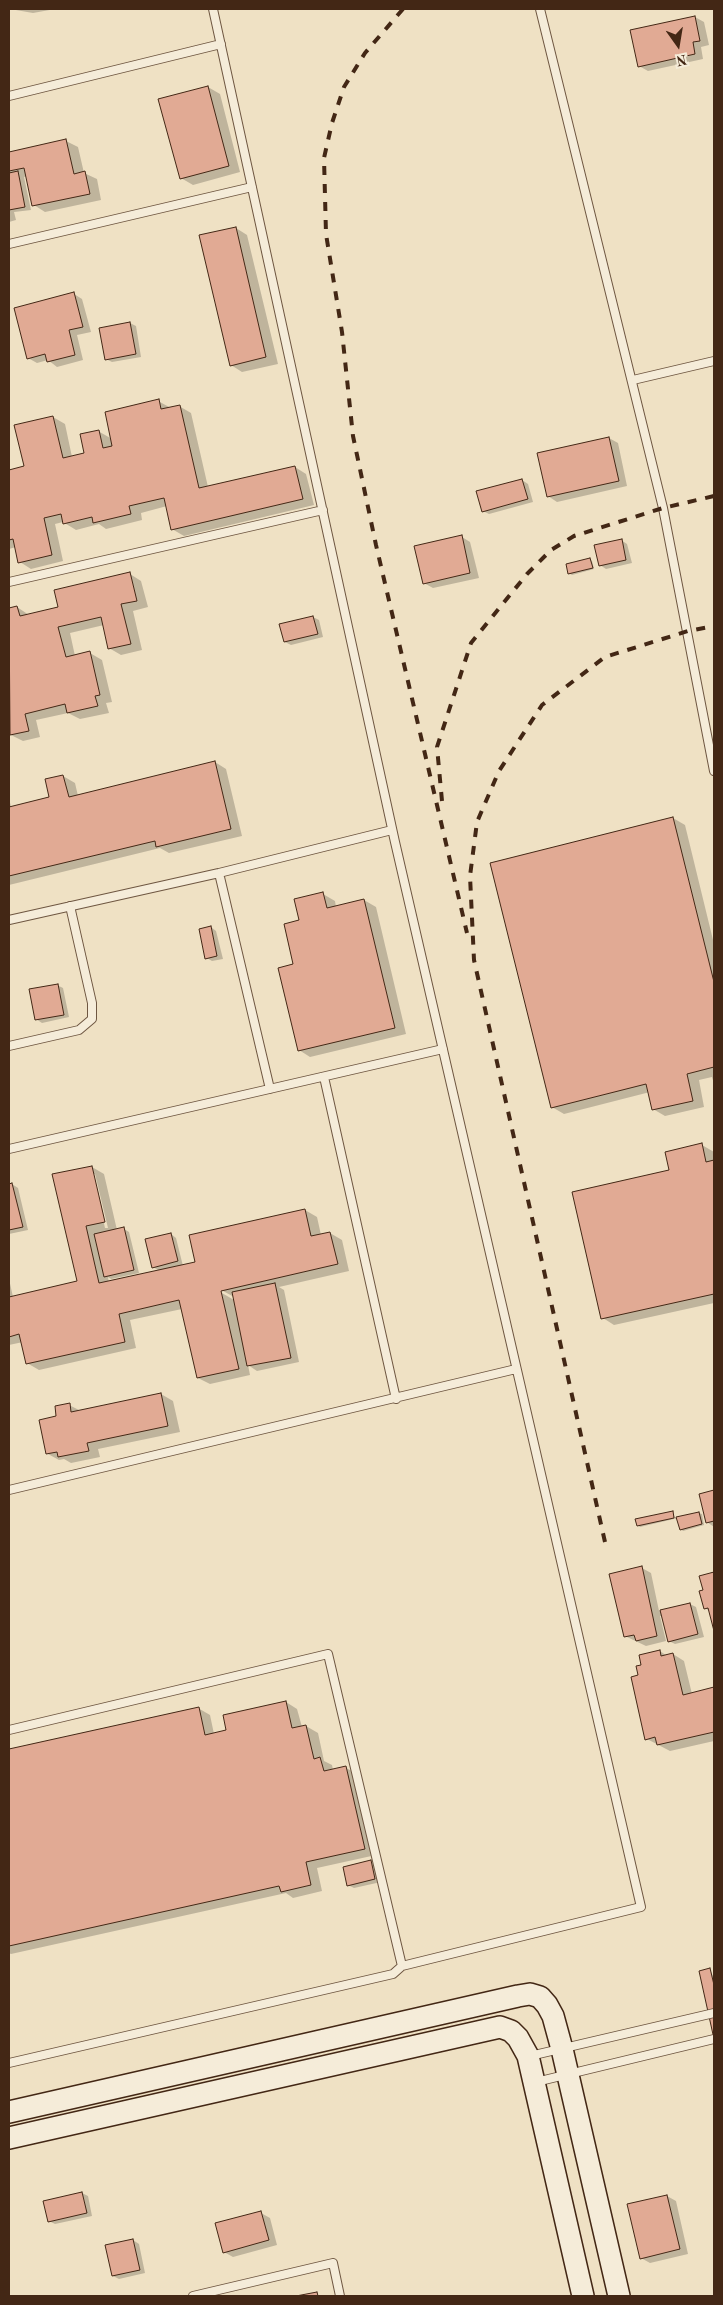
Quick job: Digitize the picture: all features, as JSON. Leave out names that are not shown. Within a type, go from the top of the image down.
[{"type":"street","points":[[9,2112],[530,1994],[540,1997],[548,2005],[553,2016],[562,2049],[618,2296]]},
{"type":"street","points":[[9,2138],[500,2026],[511,2031],[524,2047],[528,2056],[583,2296]]},
{"type":"lane","points":[[9,2063],[393,1974],[402,1966],[641,1907],[392,830],[213,9]]},
{"type":"lane","points":[[540,9],[633,380],[665,517],[714,771]]},
{"type":"lane","points":[[9,96],[222,44]]},
{"type":"lane","points":[[9,244],[252,187]]},
{"type":"lane","points":[[633,380],[714,362]]},
{"type":"lane","points":[[9,582],[323,510]]},
{"type":"lane","points":[[9,920],[219,873],[392,830]]},
{"type":"lane","points":[[219,873],[270,1089]]},
{"type":"lane","points":[[9,1046],[80,1030],[92,1019],[92,1004],[70,906]]},
{"type":"lane","points":[[9,1149],[443,1049]]},
{"type":"lane","points":[[324,1077],[396,1399]]},
{"type":"lane","points":[[9,1490],[516,1369]]},
{"type":"lane","points":[[9,1730],[328,1654],[402,1966]]},
{"type":"lane","points":[[528,2056],[714,2013]]},
{"type":"lane","points":[[534,2083],[714,2039]]},
{"type":"lane","points":[[193,2296],[333,2264],[340,2296]]},
{"type":"building","points":[[695,16],[700,41],[693,42],[695,54],[638,67],[630,30]]},
{"type":"building","points":[[208,86],[229,166],[180,179],[158,99]]},
{"type":"building","points":[[66,139],[74,174],[85,171],[90,194],[32,206],[24,168],[9,171],[9,152]]},
{"type":"building","points":[[18,171],[25,207],[9,210],[9,173]]},
{"type":"building","points":[[236,227],[266,357],[230,366],[199,235]]},
{"type":"building","points":[[74,292],[83,327],[69,330],[75,355],[47,362],[45,354],[27,359],[14,308]]},
{"type":"building","points":[[130,322],[136,354],[105,360],[99,328]]},
{"type":"building","points":[[159,399],[161,409],[180,405],[199,488],[295,466],[303,499],[171,530],[164,498],[129,506],[131,514],[93,523],[92,517],[63,524],[61,514],[44,518],[52,555],[18,563],[13,539],[9,540],[9,470],[24,466],[14,425],[53,416],[63,458],[84,453],[80,434],[99,430],[103,448],[112,446],[105,412]]},
{"type":"building","points":[[609,437],[619,481],[547,497],[537,453]]},
{"type":"building","points":[[522,479],[528,499],[482,512],[476,491]]},
{"type":"building","points":[[462,535],[470,573],[423,584],[414,546]]},
{"type":"building","points":[[622,539],[626,560],[599,566],[594,545]]},
{"type":"building","points":[[590,558],[593,568],[568,574],[566,564]]},
{"type":"building","points":[[130,572],[137,601],[121,604],[131,644],[108,649],[101,617],[58,627],[66,657],[90,651],[100,695],[95,696],[98,706],[67,713],[65,704],[25,714],[29,731],[10,735],[9,608],[17,606],[20,616],[58,607],[54,590]]},
{"type":"building","points":[[313,616],[318,634],[284,642],[279,624]]},
{"type":"building","points":[[215,761],[231,829],[156,847],[155,841],[9,876],[9,807],[49,797],[45,779],[63,775],[69,797]]},
{"type":"building","points":[[673,817],[714,982],[714,1067],[687,1074],[693,1101],[652,1110],[646,1084],[551,1108],[490,863]]},
{"type":"building","points":[[323,892],[327,908],[364,899],[395,1028],[298,1051],[278,968],[293,964],[284,924],[299,920],[294,899]]},
{"type":"building","points":[[211,926],[217,956],[205,959],[199,929]]},
{"type":"building","points":[[58,984],[64,1015],[35,1020],[29,989]]},
{"type":"building","points":[[702,1143],[706,1162],[714,1160],[714,1294],[601,1319],[572,1192],[669,1170],[665,1152]]},
{"type":"building","points":[[92,1166],[105,1222],[86,1226],[99,1283],[195,1262],[189,1235],[305,1209],[311,1236],[330,1232],[338,1264],[221,1291],[239,1369],[197,1378],[179,1300],[119,1314],[125,1342],[26,1364],[19,1334],[9,1337],[9,1297],[77,1281],[52,1174]]},
{"type":"building","points":[[12,1183],[23,1227],[9,1230],[9,1184]]},
{"type":"building","points":[[124,1227],[134,1270],[104,1277],[94,1234]]},
{"type":"building","points":[[171,1233],[178,1261],[152,1268],[145,1239]]},
{"type":"building","points":[[275,1283],[291,1358],[247,1366],[232,1292]]},
{"type":"building","points":[[161,1393],[168,1426],[87,1443],[89,1451],[58,1457],[57,1452],[46,1454],[39,1420],[56,1416],[55,1406],[70,1403],[71,1412]]},
{"type":"building","points":[[714,1490],[714,1521],[706,1523],[699,1494]]},
{"type":"building","points":[[673,1511],[674,1518],[637,1526],[635,1519]]},
{"type":"building","points":[[699,1512],[702,1524],[680,1530],[676,1517]]},
{"type":"building","points":[[642,1566],[657,1636],[636,1641],[634,1635],[624,1637],[609,1574]]},
{"type":"building","points":[[714,1572],[714,1631],[708,1608],[704,1609],[699,1591],[703,1590],[699,1576]]},
{"type":"building","points":[[690,1603],[698,1634],[668,1642],[660,1610]]},
{"type":"building","points":[[660,1650],[661,1656],[673,1653],[683,1695],[714,1687],[714,1732],[657,1745],[655,1737],[645,1740],[631,1677],[638,1675],[636,1666],[641,1665],[639,1655]]},
{"type":"building","points":[[286,1701],[292,1728],[306,1725],[314,1759],[320,1757],[324,1771],[346,1766],[365,1849],[306,1862],[311,1885],[281,1892],[279,1886],[9,1946],[9,1749],[199,1707],[205,1735],[226,1730],[223,1715]]},
{"type":"building","points":[[371,1860],[375,1879],[347,1886],[343,1867]]},
{"type":"building","points":[[710,1968],[714,1985],[714,2039],[699,1971]]},
{"type":"building","points":[[82,2192],[87,2213],[48,2222],[43,2201]]},
{"type":"building","points":[[667,2195],[680,2249],[640,2259],[627,2204]]},
{"type":"building","points":[[261,2211],[269,2240],[223,2253],[215,2223]]},
{"type":"building","points":[[133,2239],[140,2270],[112,2276],[105,2245]]},
{"type":"building","points":[[317,2292],[318,2296],[296,2296]]},
{"type":"railway","points":[[403,9],[365,53],[344,87],[332,123],[324,158],[326,234],[342,332],[353,436],[376,545],[467,933]]},
{"type":"railway","points":[[442,801],[437,747],[471,643],[527,574],[551,550],[574,536],[663,508],[714,496]]},
{"type":"railway","points":[[605,1542],[474,960],[470,876],[477,822],[499,771],[542,705],[605,657],[688,631],[714,626]]}]
